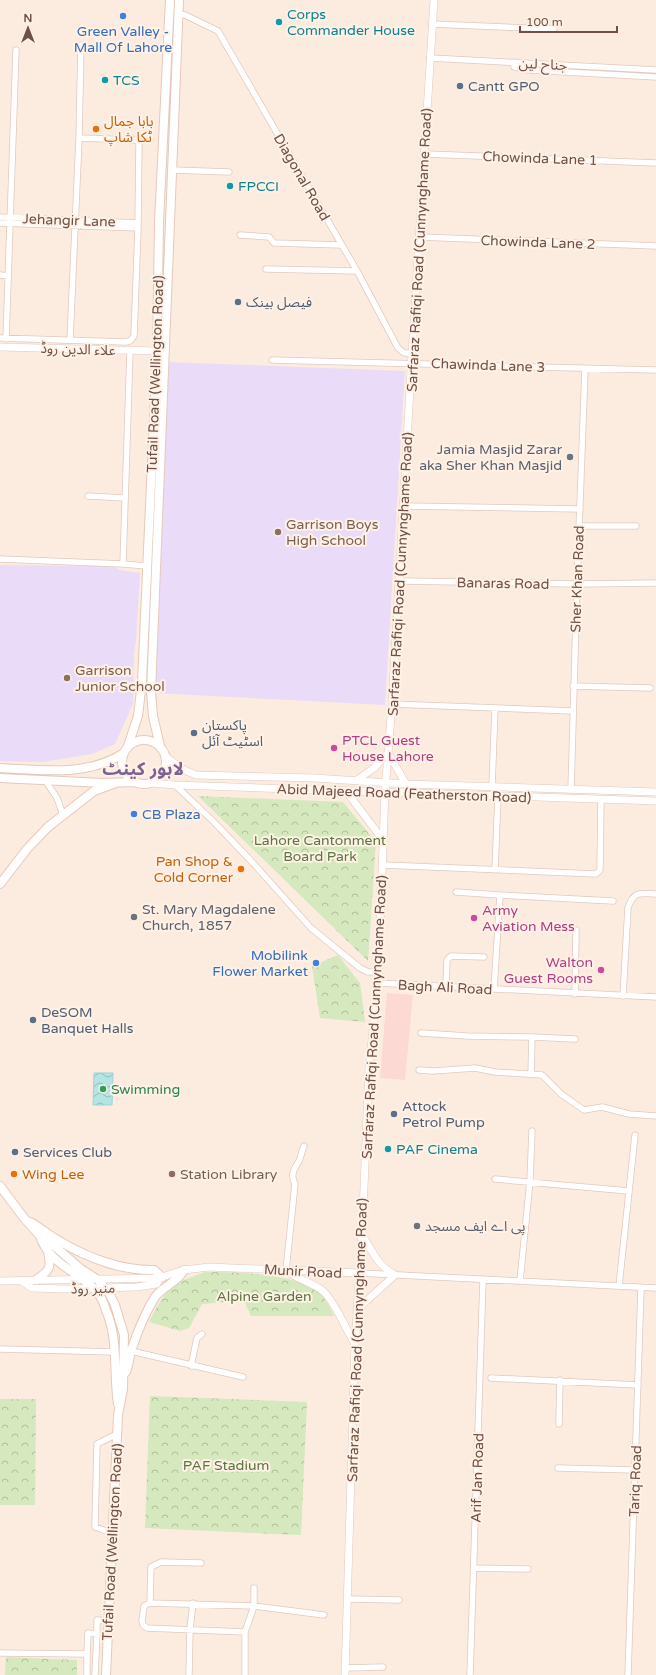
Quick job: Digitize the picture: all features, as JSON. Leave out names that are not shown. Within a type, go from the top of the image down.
[{"type":"main road","name":"Tufail Road (Wellington Road)","points":[[126,750],[137,722],[140,700],[157,352],[159,222],[170,0]]},
{"type":"main road","name":"Tufail Road (Wellington Road)","points":[[160,746],[153,716],[151,692],[178,0]]},
{"type":"main road","points":[[0,768],[77,770],[98,766],[108,762],[140,740],[154,742],[160,746],[166,757],[164,773],[159,779],[152,783],[146,784],[135,782],[116,783],[0,778]]},
{"type":"main road","points":[[126,750],[122,761],[123,770],[128,777],[135,782]]},
{"type":"main road","points":[[0,884],[26,849],[63,815],[94,791],[116,783]]},
{"type":"main road","points":[[0,1186],[24,1218],[40,1236],[42,1244],[48,1252],[50,1266],[47,1272],[36,1280]]},
{"type":"main road","points":[[24,1218],[61,1242],[80,1252],[126,1268],[154,1270],[161,1277]]},
{"type":"main road","name":"Tufail Road (Wellington Road)","points":[[40,1236],[45,1238],[106,1288],[115,1305],[124,1335],[124,1378],[118,1408],[106,1675]]},
{"type":"main road","name":"Tufail Road (Wellington Road)","points":[[48,1252],[73,1274],[85,1280],[101,1298],[111,1323],[115,1346],[115,1388],[118,1408]]},
{"type":"main road","points":[[124,1378],[131,1351],[143,1320],[156,1296],[181,1276],[184,1270]]},
{"type":"street","name":"Sarfaraz Rafiqi Road (Cunnynghame Road)","points":[[346,1671],[355,1344],[362,1235],[369,1068],[378,983],[385,791],[392,704],[425,154],[431,24],[434,0]]},
{"type":"street","name":"Diagonal Road","points":[[178,14],[185,15],[218,31],[356,271],[398,348],[404,353],[412,353]]},
{"type":"street","points":[[431,24],[554,29]]},
{"type":"street","points":[[70,340],[79,138],[81,45]]},
{"type":"street","points":[[16,50],[8,276],[3,338],[125,342],[132,340],[134,336],[139,142],[135,140],[79,138]]},
{"type":"street","name":"جناح لین","points":[[430,58],[656,70]]},
{"type":"street","points":[[514,62],[514,67],[517,68],[572,73],[656,77]]},
{"type":"street","points":[[572,65],[572,73]]},
{"type":"street","points":[[621,68],[621,75]]},
{"type":"street","name":"Chowinda Lane 1","points":[[425,154],[656,163]]},
{"type":"street","points":[[172,170],[229,172]]},
{"type":"street","name":"Jehangir Lane","points":[[0,217],[10,220],[138,226]]},
{"type":"street","name":"Jehangir Lane","points":[[0,223],[10,220]]},
{"type":"street","points":[[240,235],[269,236],[274,243],[341,245]]},
{"type":"street","name":"Chowinda Lane 2","points":[[420,237],[656,246]]},
{"type":"street","points":[[266,269],[356,271]]},
{"type":"street","points":[[0,275],[8,276]]},
{"type":"street","name":"علاء الدین روڈ","points":[[0,347],[157,352]]},
{"type":"street","points":[[122,564],[130,351]]},
{"type":"street","name":"Chawinda Lane 3","points":[[272,360],[412,362],[585,369],[656,370]]},
{"type":"street","name":"Sher Khan Road","points":[[571,790],[576,584],[580,526],[585,369]]},
{"type":"street","points":[[88,496],[124,498]]},
{"type":"street","points":[[404,506],[580,509]]},
{"type":"street","points":[[580,526],[636,526]]},
{"type":"street","points":[[0,559],[147,566]]},
{"type":"street","name":"Banaras Road","points":[[399,581],[576,584],[656,583]]},
{"type":"street","points":[[574,686],[650,688]]},
{"type":"street","points":[[392,704],[573,711]]},
{"type":"street","points":[[492,786],[494,708]]},
{"type":"street","points":[[357,780],[374,768],[388,752],[406,784]]},
{"type":"street","name":"Abid Majeed Road (Featherston Road)","points":[[166,757],[184,770],[196,775],[357,780],[406,784],[656,792]]},
{"type":"street","points":[[45,780],[57,798],[63,815]]},
{"type":"street","name":"Abid Majeed Road (Featherston Road)","points":[[152,783],[656,802]]},
{"type":"street","points":[[175,785],[214,822],[254,864],[311,928],[360,968],[368,972],[378,972]]},
{"type":"street","points":[[554,789],[554,798]]},
{"type":"street","points":[[346,791],[383,840]]},
{"type":"street","points":[[495,870],[498,796]]},
{"type":"street","points":[[383,865],[596,874],[600,870],[601,800]]},
{"type":"street","points":[[456,892],[613,900]]},
{"type":"street","points":[[623,996],[628,908],[630,900],[640,893],[656,894]]},
{"type":"street","points":[[494,989],[500,895]]},
{"type":"street","points":[[575,994],[576,930]]},
{"type":"street","points":[[446,987],[448,957],[484,957]]},
{"type":"street","name":"Bagh Ali Road","points":[[378,983],[656,997]]},
{"type":"street","points":[[421,1033],[467,1036],[575,1039]]},
{"type":"street","points":[[531,1074],[532,1037]]},
{"type":"street","points":[[419,1070],[433,1071],[466,1068],[506,1073],[542,1075],[560,1094],[584,1110],[602,1107],[629,1114],[656,1116]]},
{"type":"street","points":[[520,1281],[530,1181],[532,1131]]},
{"type":"street","points":[[619,1286],[635,1135]]},
{"type":"street","points":[[304,1146],[301,1152],[300,1160],[294,1168],[292,1176],[295,1184],[286,1270],[294,1277],[307,1282],[324,1292],[355,1344]]},
{"type":"street","points":[[495,1179],[629,1191]]},
{"type":"street","points":[[357,1312],[364,1303],[395,1275],[377,1261],[362,1235]]},
{"type":"street","name":"Munir Road","points":[[0,1281],[23,1282],[36,1280],[98,1280],[161,1277],[184,1270],[209,1267],[656,1288]]},
{"type":"street","name":"منیر روڈ","points":[[23,1282],[32,1288],[94,1289],[148,1287],[157,1284],[161,1277]]},
{"type":"street","name":"Arif Jan Road","points":[[470,1675],[483,1280]]},
{"type":"street","name":"Tariq Road","points":[[628,1675],[641,1288]]},
{"type":"street","points":[[191,1366],[197,1338],[202,1334]]},
{"type":"street","points":[[0,1349],[115,1352]]},
{"type":"street","points":[[131,1351],[243,1377]]},
{"type":"street","points":[[492,1378],[560,1380],[638,1385]]},
{"type":"street","points":[[559,1424],[560,1380]]},
{"type":"street","points":[[112,1533],[95,1526],[97,1444],[117,1434]]},
{"type":"street","points":[[558,1468],[635,1470]]},
{"type":"street","points":[[150,1603],[151,1567],[160,1562],[202,1563]]},
{"type":"street","points":[[474,1568],[528,1569]]},
{"type":"street","points":[[245,1675],[245,1632],[254,1606],[254,1588]]},
{"type":"street","points":[[348,1598],[398,1600]]},
{"type":"street","points":[[245,1632],[147,1628],[143,1625],[142,1621],[144,1606],[150,1603],[193,1603],[254,1606],[324,1615]]},
{"type":"street","points":[[189,1675],[190,1629],[193,1603]]},
{"type":"street","points":[[95,1675],[98,1620],[108,1620]]},
{"type":"street","points":[[87,1675],[88,1634],[97,1634]]},
{"type":"street","points":[[0,1653],[87,1654]]},
{"type":"street","points":[[346,1671],[383,1667]]},
{"type":"shaded area","name":"Garrison Boys High School","points":[[168,362],[405,371],[385,705],[154,693]]},
{"type":"shaded area","name":"Garrison Junior School","points":[[0,565],[112,566],[120,570],[140,573],[134,653],[133,704],[115,744],[92,754],[43,762],[0,761]]},
{"type":"shaded area","points":[[387,993],[413,995],[405,1080],[380,1078]]},
{"type":"green space","name":"Lahore Cantonment Board Park","points":[[198,796],[343,802],[376,842],[368,961]]},
{"type":"green space","points":[[338,955],[360,983],[365,1022],[320,1018],[312,966]]},
{"type":"green space","name":"Alpine Garden","points":[[205,1272],[247,1273],[293,1280],[320,1293],[327,1302],[334,1316],[251,1316],[244,1301],[202,1304],[189,1328],[180,1331],[149,1322],[155,1310],[172,1287],[184,1280]]},
{"type":"green space","name":"PAF Stadium","points":[[150,1396],[307,1402],[301,1535],[145,1528]]},
{"type":"green space","points":[[0,1399],[36,1399],[35,1505],[0,1505]]},
{"type":"green space","points":[[6,1657],[77,1660],[77,1675],[5,1675]]},
{"type":"water","name":"Swimming","points":[[94,1073],[113,1073],[112,1105],[93,1105]]},
{"type":"place","name":"Green Valley - Mall Of Lahore","points":[[123,16]]},
{"type":"place","name":"Corps Commander House","points":[[279,22]]},
{"type":"place","name":"TCS","points":[[105,80]]},
{"type":"place","name":"Cantt GPO","points":[[460,86]]},
{"type":"place","name":"بابا جمال ٹکا شاپ","points":[[96,129]]},
{"type":"place","name":"FPCCI","points":[[230,186]]},
{"type":"place","name":"فیصل بینک","points":[[238,302]]},
{"type":"place","name":"Jamia Masjid Zarar aka Sher Khan Masjid","points":[[570,457]]},
{"type":"place","name":"Garrison Boys High School","points":[[278,532]]},
{"type":"place","name":"Garrison Junior School","points":[[67,678]]},
{"type":"place","name":"پاکستان اسٹیٹ آئل","points":[[194,733]]},
{"type":"place","name":"PTCL Guest House Lahore","points":[[334,748]]},
{"type":"place","name":"CB Plaza","points":[[134,814]]},
{"type":"place","name":"Pan Shop & Cold Corner","points":[[241,869]]},
{"type":"place","name":"St. Mary Magdalene Church, 1857","points":[[134,917]]},
{"type":"place","name":"Army Aviation Mess","points":[[474,918]]},
{"type":"place","name":"Mobilink Flower Market","points":[[316,963]]},
{"type":"place","name":"Walton Guest Rooms","points":[[601,970]]},
{"type":"place","name":"DeSOM Banquet Halls","points":[[33,1020]]},
{"type":"place","name":"Swimming","points":[[103,1089]]},
{"type":"place","name":"Attock Petrol Pump","points":[[394,1114]]},
{"type":"place","name":"PAF Cinema","points":[[388,1149]]},
{"type":"place","name":"Services Club","points":[[15,1152]]},
{"type":"place","name":"Wing Lee","points":[[14,1174]]},
{"type":"place","name":"Station Library","points":[[172,1174]]},
{"type":"place","name":"پی اے ایف مسجد","points":[[417,1226]]},
{"type":"district","name":"لاہور کینٹ","points":[[143,769]]}]
